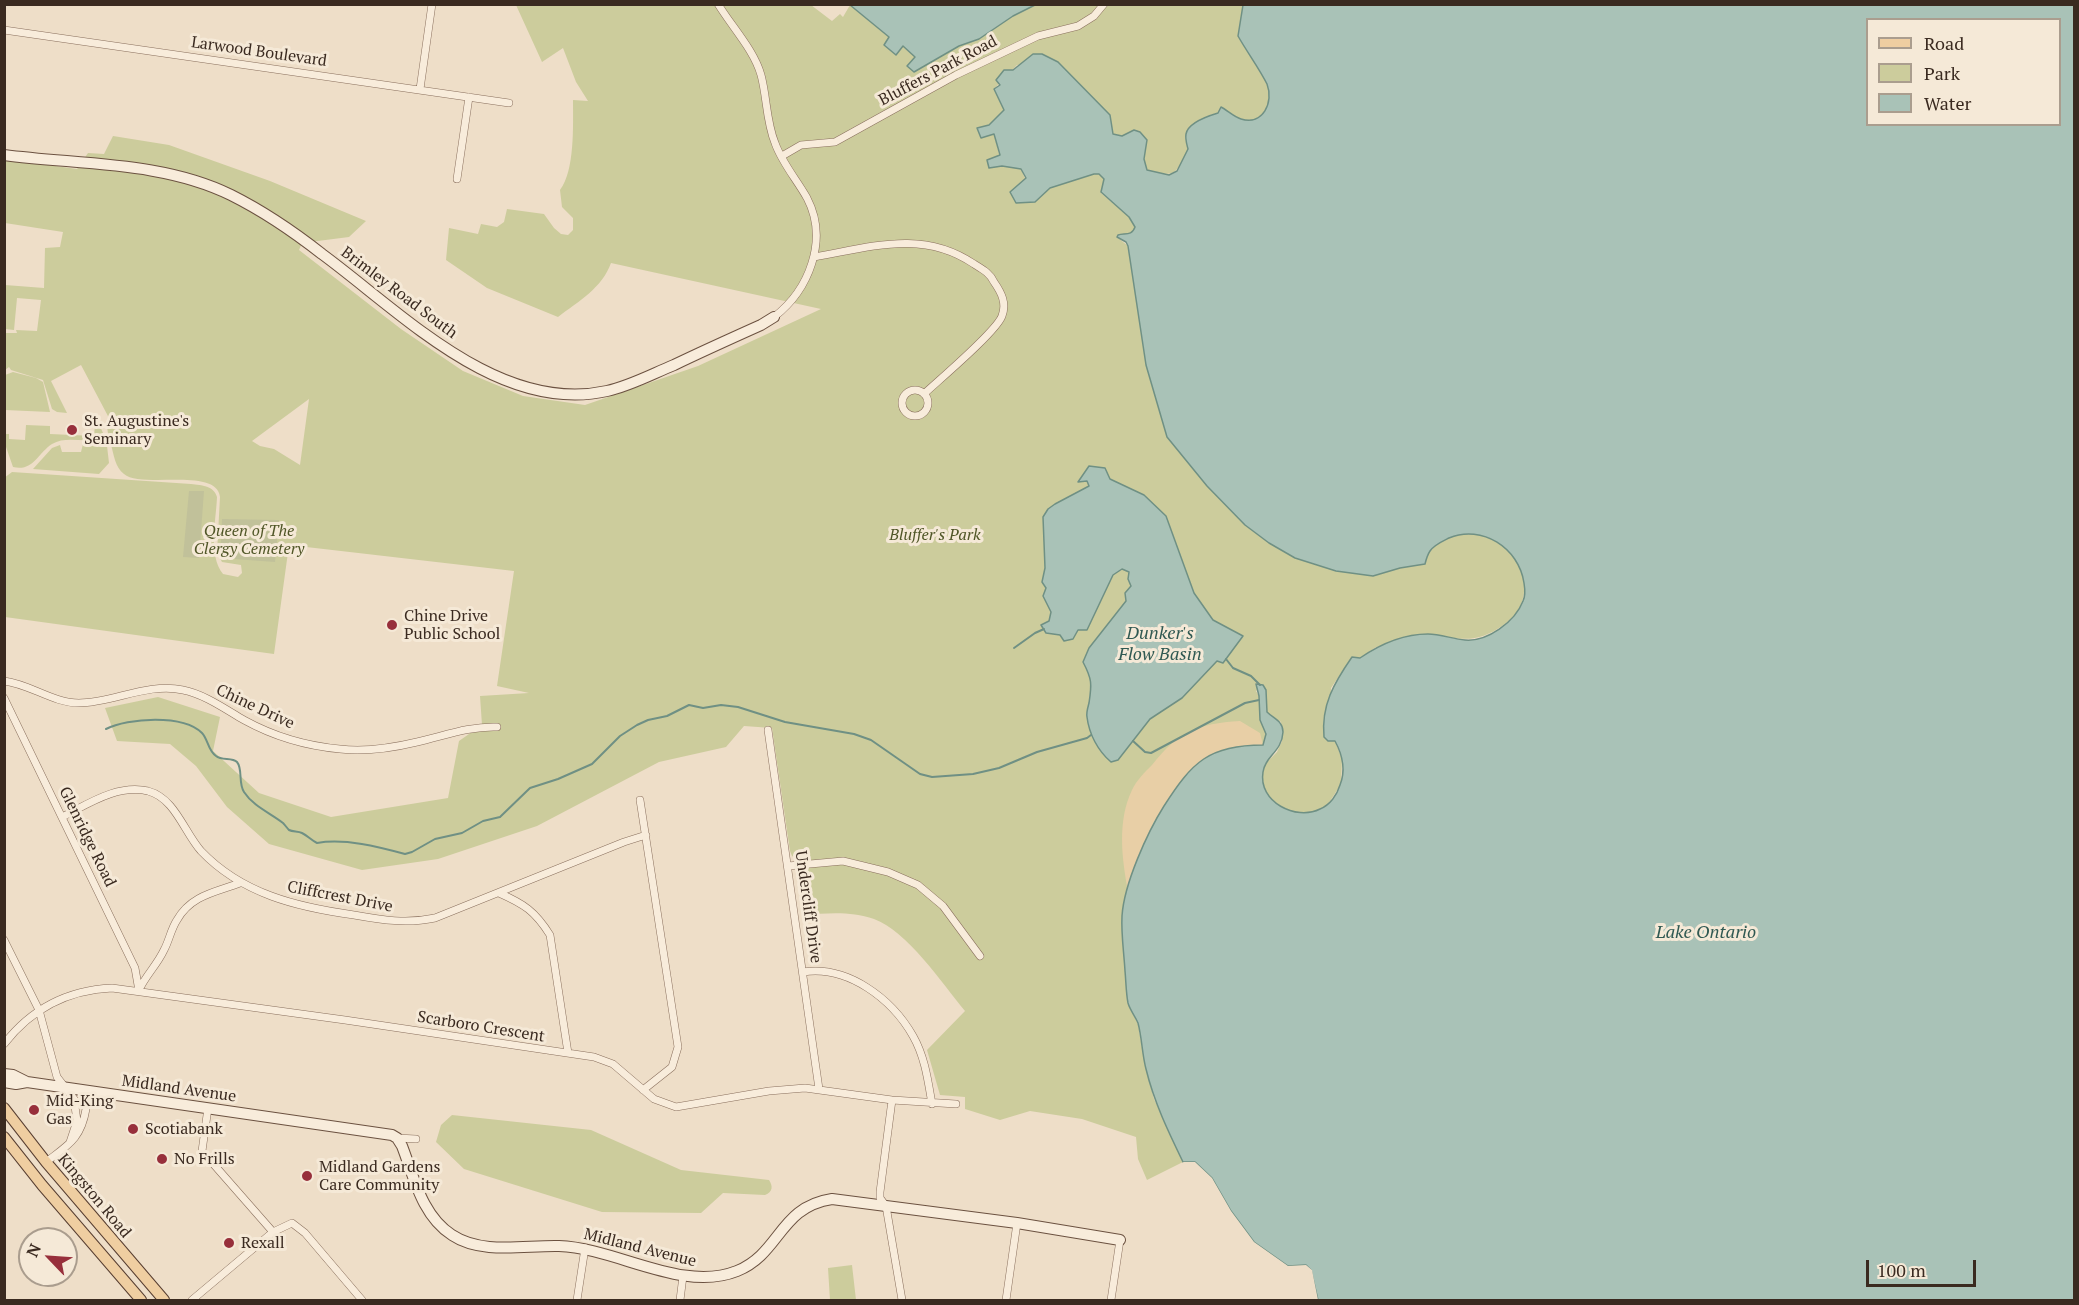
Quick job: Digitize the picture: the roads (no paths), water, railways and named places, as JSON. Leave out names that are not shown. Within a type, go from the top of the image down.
[{"type":"main road","name":"Kingston Road","points":[[4,1108],[46,1162],[164,1300]]},
{"type":"main road","name":"Kingston Road","points":[[4,1137],[141,1300]]},
{"type":"street","points":[[420,89],[432,4]]},
{"type":"street","points":[[718,4],[758,68],[772,134],[808,201],[816,236],[814,257],[800,290],[774,317]]},
{"type":"street","name":"Bluffers Park Road","points":[[782,156],[801,145],[835,142],[966,70],[1048,32],[1078,26],[1087,21],[1104,4]]},
{"type":"street","name":"Larwood Boulevard","points":[[4,30],[509,103]]},
{"type":"street","points":[[457,180],[469,97]]},
{"type":"street","name":"Brimley Road South","points":[[4,155],[150,171],[203,184],[229,195],[259,210],[321,253],[445,348],[488,372],[515,384],[538,390],[571,394],[608,391],[655,373],[774,317]]},
{"type":"street","points":[[814,257],[906,242],[936,245],[963,256],[991,275],[1003,296],[1002,315],[994,329],[924,394]]},
{"type":"street","name":"Chine Drive","points":[[4,681],[63,701],[76,703],[157,689],[182,690],[214,702],[245,720],[280,736],[342,750],[380,749],[415,743],[481,726],[497,727]]},
{"type":"street","name":"Glenridge Road","points":[[4,698],[135,968],[139,991]]},
{"type":"street","name":"Undercliff Drive","points":[[768,730],[819,1089]]},
{"type":"street","name":"Cliffcrest Drive","points":[[62,817],[115,792],[127,789],[148,792],[162,798],[202,852],[240,883],[293,904],[395,922],[435,918],[646,835]]},
{"type":"street","points":[[640,800],[678,1047],[672,1068],[643,1090]]},
{"type":"street","points":[[788,866],[843,861],[888,872],[918,885],[943,906],[980,956]]},
{"type":"street","points":[[139,991],[144,978],[165,949],[177,920],[186,908],[204,895],[240,883]]},
{"type":"street","points":[[499,893],[521,902],[532,910],[550,934],[568,1053]]},
{"type":"street","points":[[4,940],[39,1010],[57,1077],[74,1099],[77,1113],[70,1142]]},
{"type":"street","points":[[803,972],[820,969],[849,978],[864,986],[892,1008],[914,1037],[927,1075],[932,1104]]},
{"type":"street","name":"Scarboro Crescent","points":[[4,1044],[16,1029],[39,1010],[62,997],[96,989],[139,991],[604,1060],[618,1068],[643,1090],[665,1104],[676,1107],[790,1088],[819,1089],[932,1104],[956,1104]]},
{"type":"street","name":"Midland Avenue","points":[[4,1074],[13,1075],[27,1082],[65,1088],[416,1139]]},
{"type":"street","name":"Midland Avenue","points":[[4,1082],[16,1084],[27,1082]]},
{"type":"street","points":[[46,1162],[70,1142],[83,1127],[89,1098],[86,1090]]},
{"type":"street","points":[[892,1100],[880,1198],[886,1206],[902,1300]]},
{"type":"street","points":[[208,1108],[202,1151],[273,1232]]},
{"type":"street","name":"Midland Avenue","points":[[397,1138],[427,1208],[437,1223],[457,1238],[484,1246],[585,1248],[683,1276],[713,1277],[746,1266],[770,1246],[792,1216],[810,1204],[820,1201],[845,1200],[1017,1223],[1120,1240]]},
{"type":"street","points":[[192,1300],[273,1232],[292,1222],[305,1233],[362,1300]]},
{"type":"street","points":[[1006,1300],[1017,1223]]},
{"type":"street","points":[[1111,1300],[1120,1240]]},
{"type":"street","points":[[577,1300],[585,1248]]},
{"type":"street","points":[[680,1300],[683,1276]]},
{"type":"water","points":[[850,5],[1035,5],[1013,16],[979,39],[959,46],[914,72],[907,66],[915,57],[903,46],[896,55],[884,45],[889,37]]},
{"type":"water","name":"Lake Ontario","points":[[1243,5],[2074,5],[2074,1300],[1318,1300],[1311,1270],[1306,1265],[1288,1266],[1254,1242],[1231,1211],[1212,1178],[1195,1162],[1183,1162],[1153,1093],[1138,1023],[1128,1003],[1122,937],[1122,916],[1127,889],[1144,844],[1164,806],[1193,767],[1204,759],[1229,748],[1263,745],[1266,734],[1260,720],[1256,684],[1263,685],[1266,690],[1267,712],[1283,728],[1280,744],[1264,767],[1263,783],[1266,792],[1281,806],[1300,813],[1324,807],[1337,792],[1343,768],[1340,751],[1335,741],[1328,741],[1324,737],[1327,704],[1334,685],[1352,657],[1360,658],[1392,641],[1419,634],[1433,634],[1465,640],[1482,638],[1499,629],[1514,616],[1525,594],[1521,570],[1515,559],[1497,542],[1474,534],[1461,534],[1439,543],[1432,549],[1425,564],[1373,576],[1336,571],[1295,558],[1269,543],[1245,525],[1207,486],[1167,437],[1146,365],[1128,246],[1126,242],[1117,237],[1130,233],[1135,227],[1129,217],[1101,192],[1104,179],[1099,174],[1094,174],[1050,188],[1035,202],[1016,203],[1010,192],[1026,178],[1021,169],[1002,166],[989,168],[987,160],[1000,155],[994,134],[981,138],[977,128],[989,125],[1004,110],[994,89],[1000,85],[996,80],[1004,70],[1013,70],[1033,54],[1042,54],[1058,62],[1110,115],[1113,134],[1122,136],[1134,130],[1140,132],[1147,140],[1144,159],[1147,170],[1169,175],[1177,171],[1188,149],[1186,134],[1194,123],[1218,113],[1221,107],[1241,119],[1249,120],[1261,116],[1268,105],[1269,91],[1238,36]]},
{"type":"water","name":"Dunker's Flow Basin","points":[[1089,466],[1105,468],[1110,479],[1144,495],[1166,516],[1194,593],[1213,620],[1243,636],[1223,663],[1217,661],[1182,698],[1150,719],[1118,760],[1111,762],[1098,747],[1088,723],[1091,686],[1083,662],[1089,648],[1126,601],[1125,593],[1131,586],[1128,579],[1129,572],[1122,569],[1113,575],[1087,630],[1078,630],[1073,639],[1064,641],[1060,635],[1046,633],[1041,625],[1049,621],[1051,612],[1043,596],[1046,588],[1042,582],[1045,568],[1043,517],[1055,504],[1089,486],[1087,481],[1078,482]]},
{"type":"waterway","points":[[1014,648],[1044,629]]},
{"type":"waterway","points":[[1226,659],[1233,668],[1251,676],[1260,685]]},
{"type":"waterway","points":[[1133,741],[1145,752],[1151,753],[1245,703],[1259,700]]},
{"type":"waterway","points":[[106,729],[141,720],[169,720],[193,727],[202,733],[216,756],[237,762],[244,792],[289,830],[302,833],[317,843],[350,842],[405,854],[435,839],[462,833],[483,821],[500,817],[530,788],[592,764],[620,736],[637,725],[667,716],[689,705],[703,708],[721,705],[738,707],[785,722],[854,734],[871,740],[920,774],[932,777],[973,774],[999,768],[1037,752],[1091,735]]},
{"type":"place","name":"St. Augustine's Seminary","points":[[72,430]]},
{"type":"place","name":"Chine Drive Public School","points":[[392,625]]},
{"type":"place","name":"Mid-King Gas","points":[[34,1110]]},
{"type":"place","name":"Scotiabank","points":[[133,1129]]},
{"type":"place","name":"No Frills","points":[[162,1159]]},
{"type":"place","name":"Midland Gardens Care Community","points":[[307,1176]]},
{"type":"place","name":"Rexall","points":[[229,1243]]},
{"type":"park label","name":"Bluffer's Park","points":[[935,535]]},
{"type":"park label","name":"Queen of The Clergy Cemetery","points":[[249,540]]}]
